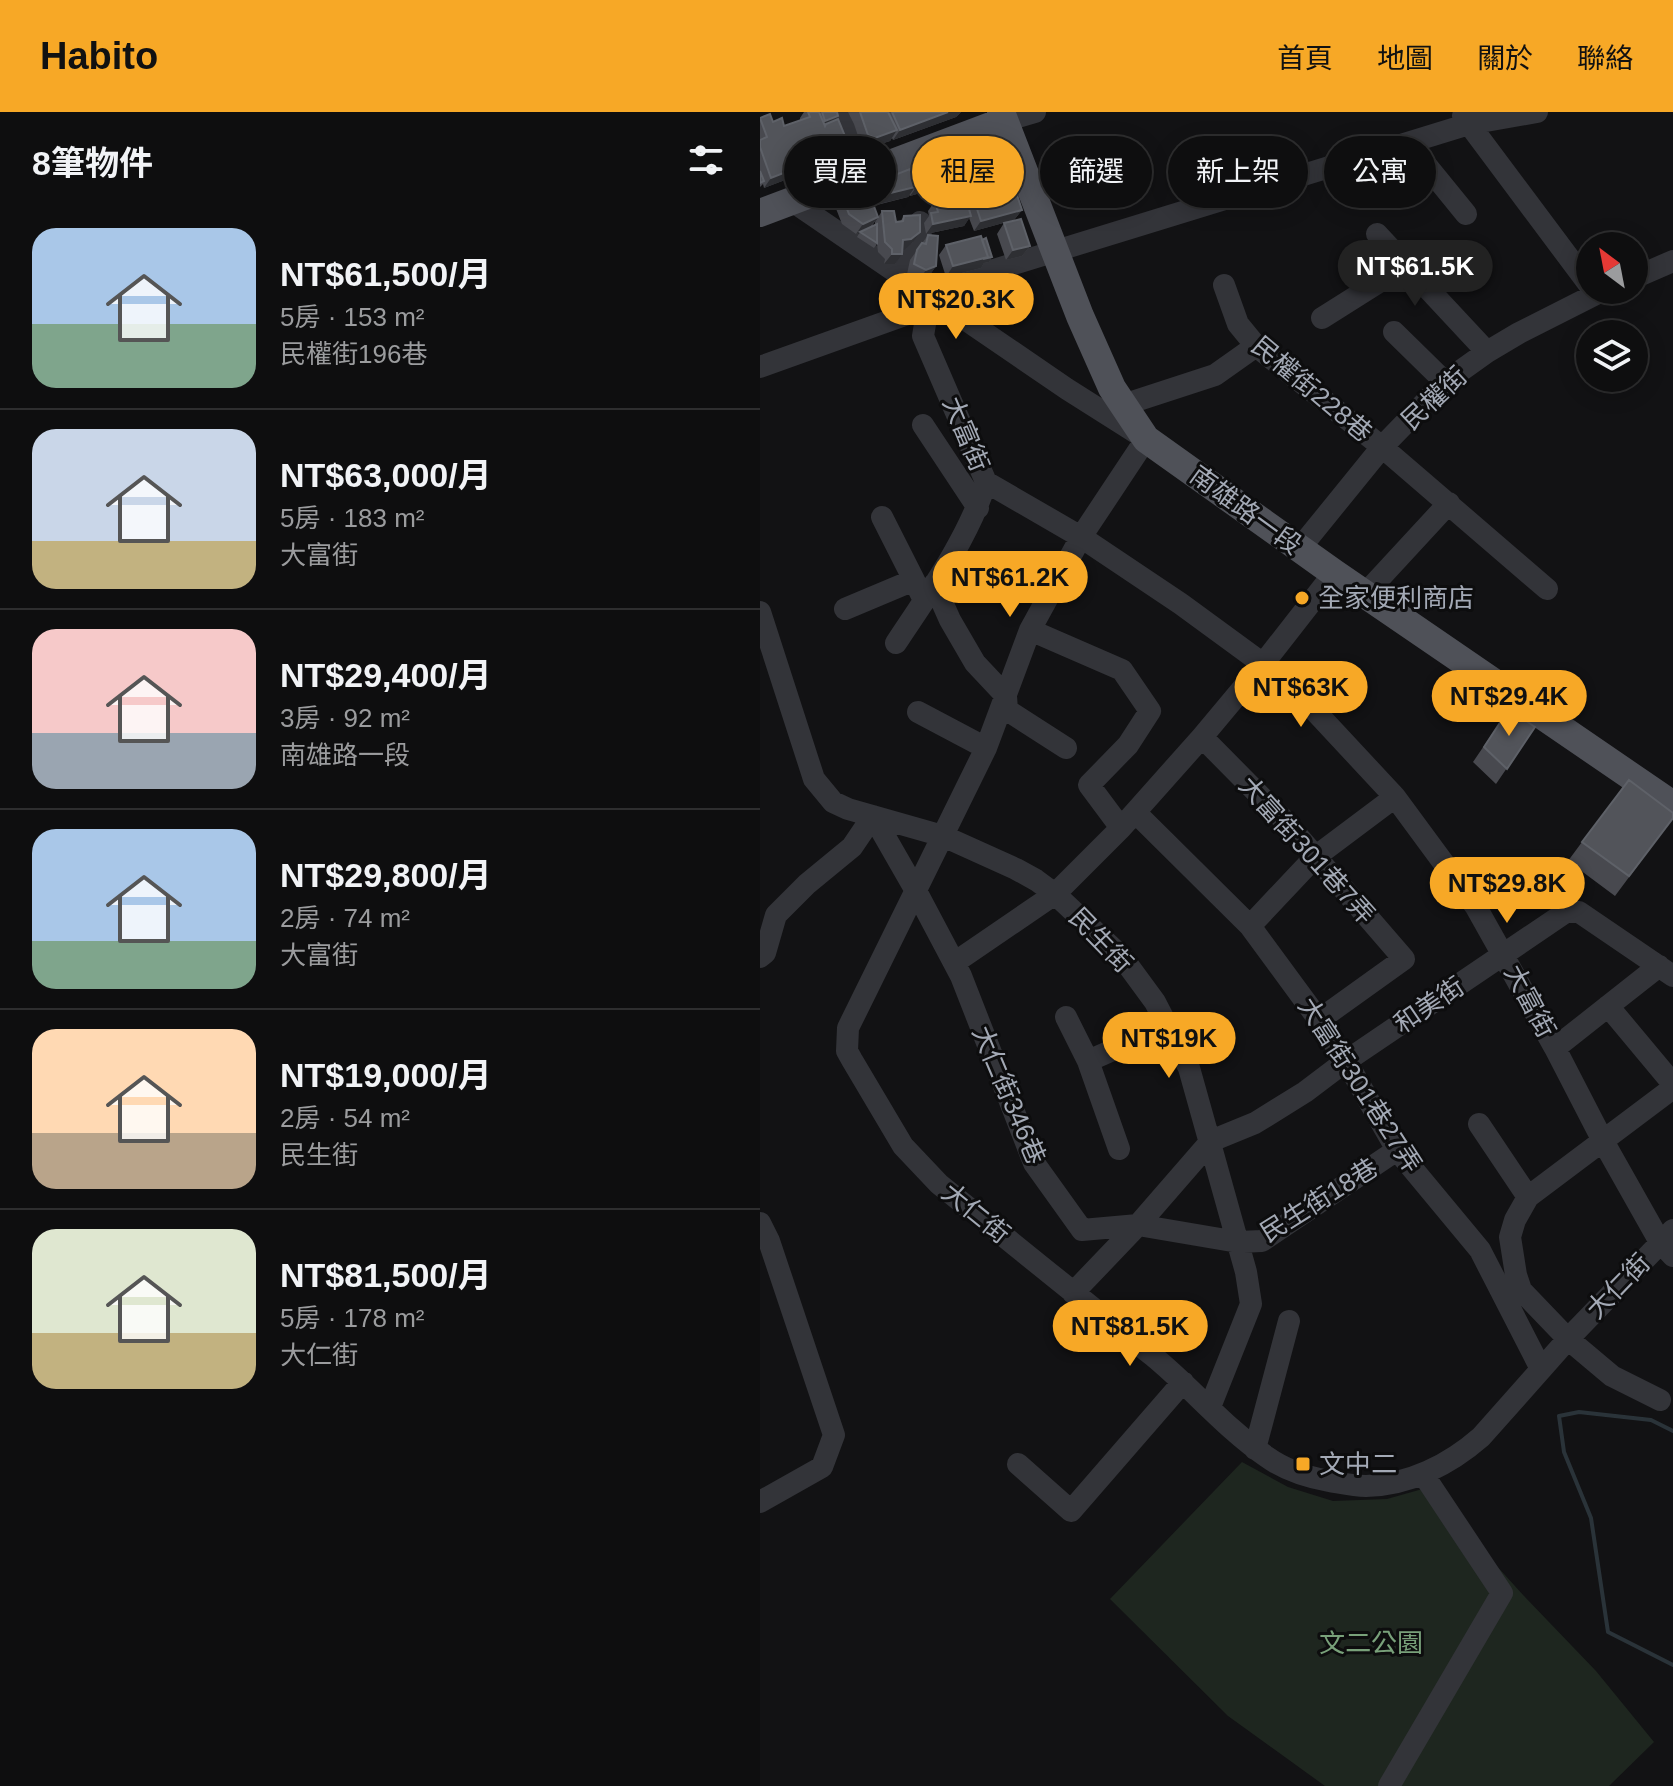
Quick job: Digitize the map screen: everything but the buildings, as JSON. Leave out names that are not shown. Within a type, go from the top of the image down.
[{"type":"main road","points":[[896,161],[1002,117]]},
{"type":"main road","name":"南雄路一段","points":[[1002,117],[1090,339],[1112,388],[1146,439],[1334,573],[1673,805]]},
{"type":"main road","points":[[760,213],[784,204]]},
{"type":"street","points":[[841,112],[849,136]]},
{"type":"street","points":[[1002,117],[1035,112]]},
{"type":"street","points":[[1426,136],[1465,118],[1537,112]]},
{"type":"street","points":[[1465,118],[1576,264]]},
{"type":"street","points":[[760,367],[905,315],[945,285],[1324,170]]},
{"type":"street","points":[[1436,177],[1466,214]]},
{"type":"street","points":[[802,208],[1067,389],[1146,439]]},
{"type":"street","points":[[895,272],[921,240],[920,222]]},
{"type":"street","points":[[1377,234],[1487,352]]},
{"type":"street","points":[[1648,272],[1673,261]]},
{"type":"street","points":[[1322,318],[1406,265]]},
{"type":"street","name":"民權街228巷","points":[[1224,285],[1238,324],[1256,346],[1382,447],[1547,589]]},
{"type":"street","name":"大富街","points":[[930,294],[923,336],[986,482],[1081,537],[1263,664],[1314,710],[1395,797],[1476,907],[1505,955],[1603,1141],[1669,1243]]},
{"type":"street","name":"民權街","points":[[1300,548],[1382,447],[1445,382],[1487,352],[1576,301]]},
{"type":"street","points":[[1394,332],[1445,382]]},
{"type":"street","points":[[1123,405],[1215,375],[1256,346]]},
{"type":"street","points":[[923,425],[978,508]]},
{"type":"street","name":"大仁街","points":[[1146,439],[1081,537],[1030,630],[986,748],[848,1028],[847,1051],[903,1146],[939,1184],[1183,1382],[1255,1449],[1278,1464],[1307,1476],[1355,1485],[1386,1483],[1423,1474],[1465,1451],[1568,1339],[1669,1243]]},
{"type":"street","points":[[896,643],[924,588],[978,508],[986,482]]},
{"type":"street","points":[[1365,594],[1449,503]]},
{"type":"street","points":[[882,517],[924,588],[950,620],[975,663],[1006,696],[1007,710],[1066,748]]},
{"type":"street","points":[[954,963],[1055,894],[1128,820],[1263,664],[1334,573]]},
{"type":"street","points":[[845,609],[924,588]]},
{"type":"street","name":"民生街","points":[[760,612],[814,779],[833,802],[943,836],[1036,880],[1122,957],[1155,1002],[1189,1068],[1246,1272],[1251,1304],[1210,1407]]},
{"type":"street","name":"大富街301巷27弄","points":[[1030,630],[1122,670],[1150,711],[1128,745],[1089,785],[1250,926],[1346,1061],[1397,1150],[1480,1250],[1541,1369]]},
{"type":"street","points":[[918,712],[986,748]]},
{"type":"street","name":"大富街301巷7弄","points":[[1202,737],[1283,819],[1404,959],[1319,1020]]},
{"type":"street","points":[[1250,926],[1315,857],[1395,797]]},
{"type":"street","points":[[760,957],[765,953],[776,915],[807,884],[852,847],[873,816]]},
{"type":"street","name":"大仁街346巷","points":[[873,816],[961,976],[1034,1163],[1082,1230],[1138,1225],[1238,1242]]},
{"type":"street","name":"和美街","points":[[1211,1141],[1255,1123],[1305,1092],[1566,912],[1579,912],[1666,971]]},
{"type":"street","points":[[1555,1048],[1608,1006],[1666,971]]},
{"type":"street","points":[[1608,1006],[1673,1086],[1528,1197],[1515,1220],[1510,1237],[1521,1290],[1568,1339],[1612,1376],[1660,1400]]},
{"type":"street","points":[[1066,1017],[1088,1061],[1119,1149]]},
{"type":"street","points":[[1088,1061],[1167,1026]]},
{"type":"street","points":[[1479,1124],[1528,1197]]},
{"type":"street","points":[[1073,1293],[1138,1225],[1211,1141]]},
{"type":"street","name":"民生街18巷","points":[[1238,1242],[1262,1241],[1397,1150]]},
{"type":"street","points":[[760,1223],[769,1241],[834,1435],[822,1467],[760,1502]]},
{"type":"street","points":[[1255,1449],[1289,1321]]},
{"type":"street","points":[[1018,1464],[1071,1511],[1183,1382]]},
{"type":"street","points":[[1389,1786],[1502,1593],[1423,1474]]},
{"type":"green space","name":"文二公園","points":[[1242,1462],[1288,1487],[1333,1501],[1387,1499],[1426,1488],[1596,1671],[1654,1742],[1609,1786],[1325,1786],[1228,1716],[1110,1599]]},
{"type":"waterway","points":[[1673,1431],[1651,1420],[1579,1412],[1559,1416],[1564,1452],[1591,1518],[1608,1632],[1673,1665]]},
{"type":"place","name":"全家便利商店","points":[[1302,598]]},
{"type":"place","name":"文中二","points":[[1303,1464]]}]
